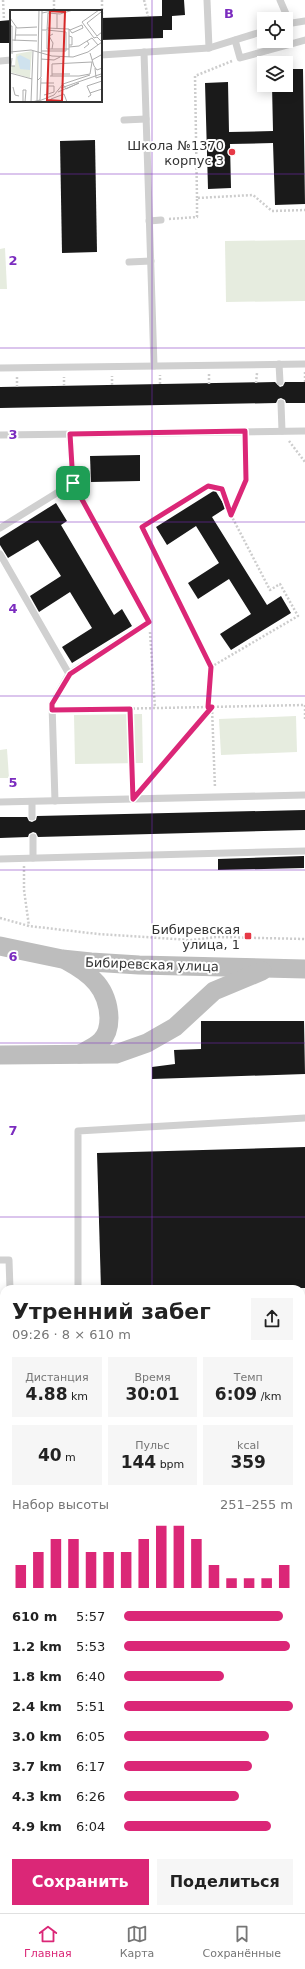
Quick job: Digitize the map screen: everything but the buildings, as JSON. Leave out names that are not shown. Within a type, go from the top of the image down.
[{"type":"main road","name":"Бибиревская улица","points":[[0,946],[62,959],[139,965],[305,969]]},
{"type":"main road","points":[[62,959],[83,970],[96,983],[106,997],[108,1008],[107,1031],[102,1040],[95,1046],[77,1055]]},
{"type":"main road","points":[[0,1055],[116,1054],[147,1043],[175,1027],[214,991],[271,968]]},
{"type":"lane","points":[[207,0],[209,48]]},
{"type":"lane","points":[[280,0],[284,12]]},
{"type":"lane","points":[[293,23],[305,21]]},
{"type":"lane","points":[[102,55],[209,48],[257,33]]},
{"type":"lane","points":[[235,40],[240,58],[305,40]]},
{"type":"lane","points":[[144,52],[154,366]]},
{"type":"lane","points":[[0,61],[10,60]]},
{"type":"lane","points":[[124,120],[146,119]]},
{"type":"lane","points":[[150,221],[161,220]]},
{"type":"lane","points":[[128,262],[151,261]]},
{"type":"lane","points":[[279,364],[280,382]]},
{"type":"lane","points":[[0,368],[305,364]]},
{"type":"lane","points":[[281,403],[282,431]]},
{"type":"lane","points":[[245,431],[246,480]]},
{"type":"lane","points":[[0,435],[305,431]]},
{"type":"lane","points":[[55,801],[52,704],[70,674],[149,622],[73,483],[70,434]]},
{"type":"lane","points":[[0,528],[73,483]]},
{"type":"lane","points":[[0,554],[70,674]]},
{"type":"lane","points":[[0,802],[305,795]]},
{"type":"lane","points":[[32,802],[32,817]]},
{"type":"lane","points":[[33,837],[33,858]]},
{"type":"lane","points":[[0,859],[305,851]]},
{"type":"lane","points":[[78,1285],[78,1131],[305,1118]]},
{"type":"lane","points":[[0,1260],[10,1260],[10,1285]]},
{"type":"path","points":[[3,0],[4,20]]},
{"type":"path","points":[[102,0],[102,18]]},
{"type":"path","points":[[144,0],[148,16]]},
{"type":"path","points":[[161,220],[197,217],[195,76],[240,58]]},
{"type":"path","points":[[197,198],[253,195],[272,210],[305,210]]},
{"type":"path","points":[[282,431],[305,462]]},
{"type":"path","points":[[231,515],[246,480]]},
{"type":"path","points":[[208,707],[211,667],[142,527],[208,486],[222,489],[231,515],[270,590],[280,584],[298,616],[211,667]]},
{"type":"path","points":[[149,622],[155,708]]},
{"type":"path","points":[[52,710],[305,705],[305,719]]},
{"type":"path","points":[[212,707],[215,797]]},
{"type":"path","points":[[133,799],[212,707]]},
{"type":"path","points":[[130,709],[133,799]]},
{"type":"path","points":[[24,858],[24,890],[29,926]]},
{"type":"path","points":[[0,918],[29,926],[98,934],[191,940],[216,937],[305,939]]},
{"type":"shaded area","points":[[305,240],[305,301],[226,302],[225,241]]},
{"type":"shaded area","points":[[5,248],[7,289],[0,289],[0,249]]},
{"type":"shaded area","points":[[142,714],[143,763],[75,764],[74,715]]},
{"type":"shaded area","points":[[296,716],[297,752],[221,755],[219,719]]},
{"type":"shaded area","points":[[7,749],[9,778],[0,778],[0,750]]},
{"type":"place","name":"Школа №1370 корпус 3","points":[[232,152]]},
{"type":"place","name":"Бибиревская улица, 1","points":[[248,936]]},
{"type":"route","points":[[245,431],[246,480],[231,515],[222,489],[208,486],[142,527],[211,667],[208,707],[212,707],[133,799],[130,709],[52,710],[52,704],[70,674],[149,622],[73,483],[70,434],[245,431]]}]
